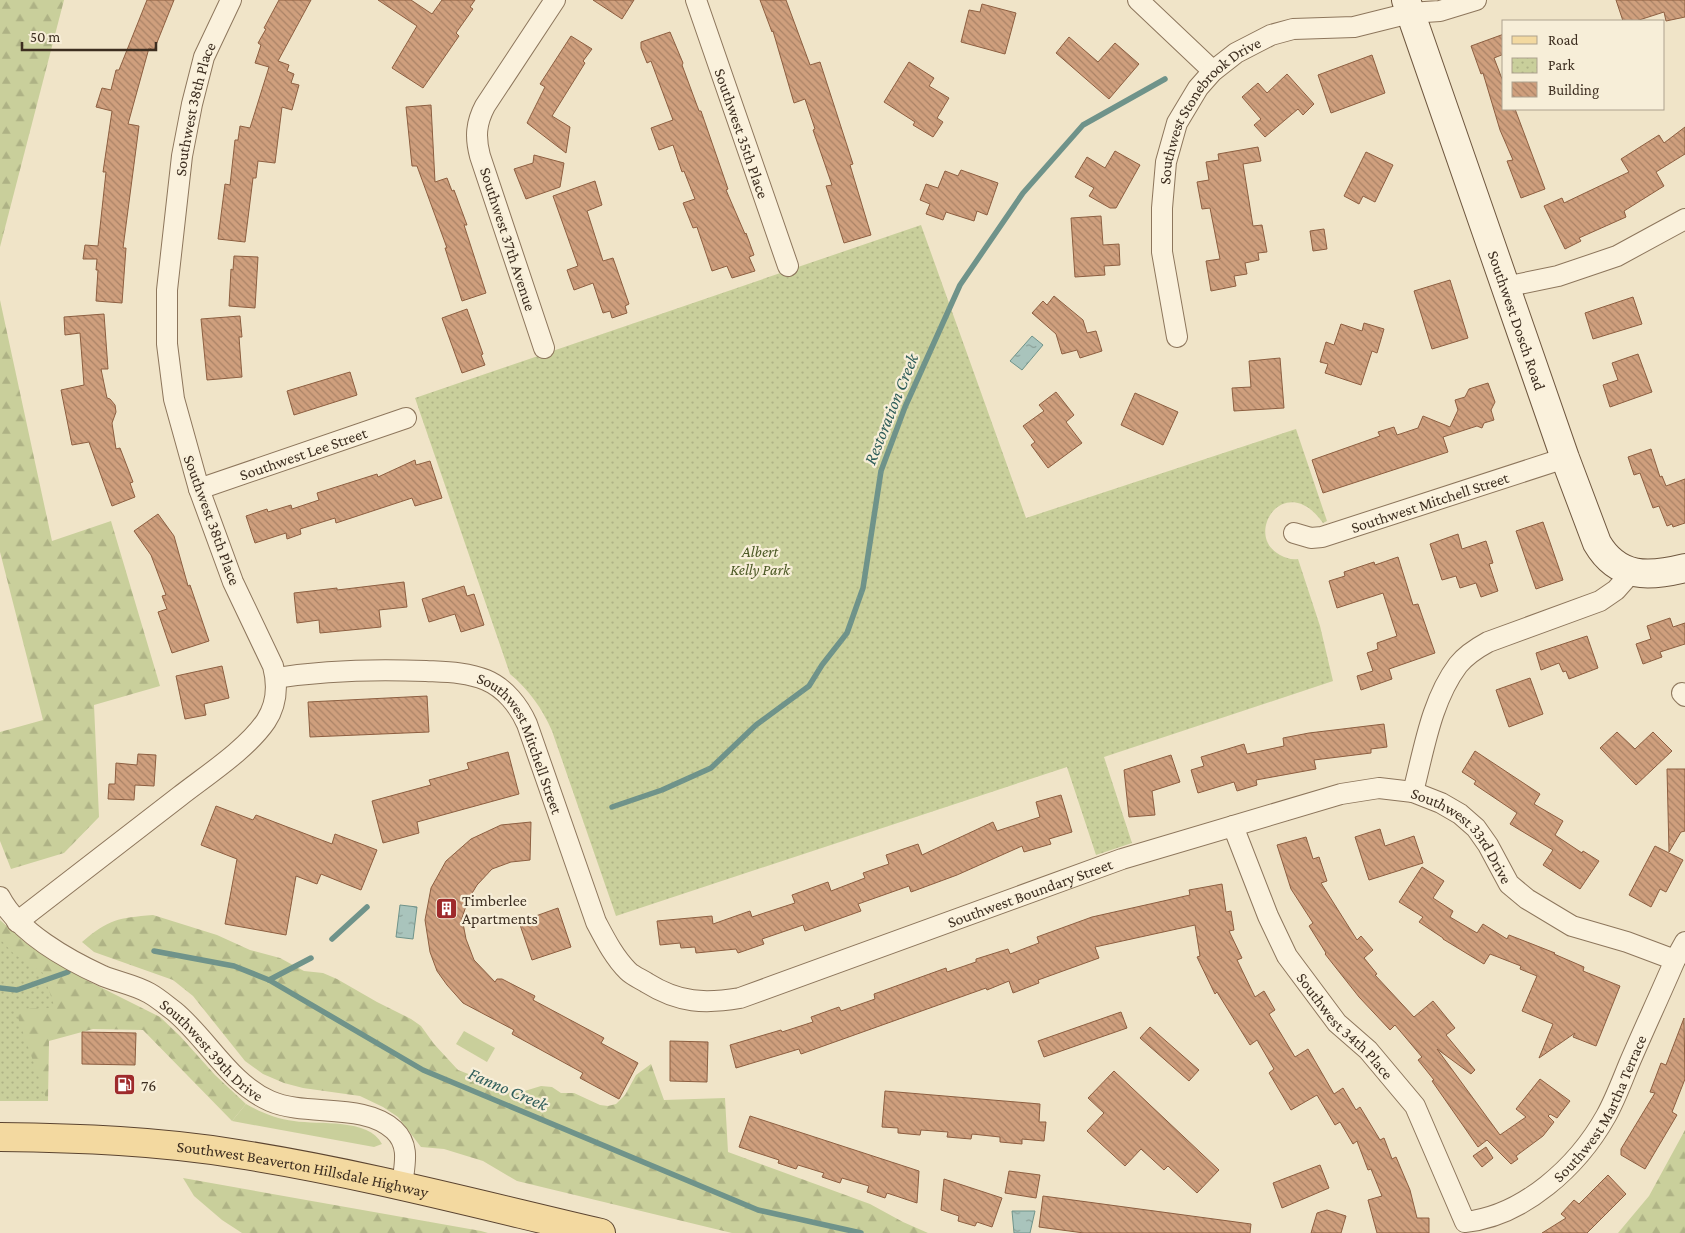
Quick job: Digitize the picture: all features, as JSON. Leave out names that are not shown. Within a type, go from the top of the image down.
[{"type":"main road","name":"Southwest Beaverton Hillsdale Highway","points":[[0,1136],[136,1143],[204,1149],[305,1166],[402,1186],[601,1233]]},
{"type":"street","name":"Southwest 38th Place","points":[[17,922],[252,738],[271,711],[276,691],[276,678],[273,666],[230,574],[199,488],[182,432],[171,384],[167,344],[167,290],[182,156],[192,104],[204,57],[231,0]]},
{"type":"street","name":"Southwest 37th Avenue","points":[[544,348],[480,156],[477,130],[480,117],[486,106],[555,0]]},
{"type":"street","name":"Southwest 35th Place","points":[[696,0],[788,266]]},
{"type":"street","points":[[1138,0],[1213,71]]},
{"type":"street","name":"Southwest Stonebrook Drive","points":[[1177,337],[1162,252],[1162,208],[1166,162],[1177,123],[1198,88],[1213,71],[1236,53],[1271,35],[1293,29],[1354,26],[1408,7],[1440,11],[1476,0]]},
{"type":"street","name":"Southwest Dosch Road","points":[[1408,7],[1565,458],[1588,522],[1600,549],[1611,561],[1631,573],[1656,574],[1685,568]]},
{"type":"street","points":[[1505,287],[1558,276],[1617,256],[1685,219]]},
{"type":"street","name":"Southwest Lee Street","points":[[199,488],[406,418]]},
{"type":"street","name":"Southwest Mitchell Street","points":[[1294,533],[1311,538],[1322,537],[1565,458]]},
{"type":"street","name":"Southwest 33rd Drive","points":[[1631,573],[1616,590],[1600,601],[1488,642],[1472,651],[1458,665],[1442,692],[1433,716],[1413,792],[1441,803],[1460,814],[1476,828],[1488,845],[1509,884],[1527,899],[1572,926],[1627,942],[1675,960]]},
{"type":"street","name":"Southwest Mitchell Street","points":[[276,678],[311,673],[381,669],[452,672],[476,676],[503,691],[522,712],[527,724],[596,922],[612,950],[628,972],[652,986]]},
{"type":"street","name":"Southwest Boundary Street","points":[[652,986],[676,998],[697,1001],[719,1001],[740,998],[1122,860],[1233,826],[1341,794],[1379,788],[1413,792]]},
{"type":"street","name":"Southwest 34th Place","points":[[1233,826],[1268,916],[1287,956],[1337,1022],[1368,1050],[1415,1106],[1465,1222]]},
{"type":"street","name":"Southwest 39th Drive","points":[[0,897],[17,922],[62,955],[105,976],[148,993],[172,1010],[184,1020],[241,1082],[262,1097],[289,1107],[364,1116],[387,1124],[401,1138],[406,1151],[402,1186]]},
{"type":"street","name":"Southwest Martha Terrace","points":[[1465,1222],[1478,1221],[1506,1211],[1527,1199],[1564,1170],[1580,1153],[1607,1115],[1675,960],[1685,942]]},
{"type":"green space","points":[[0,0],[64,0],[0,247]]},
{"type":"green space","name":"Albert Kelly Park","points":[[921,225],[1026,518],[1296,429],[1327,521],[1323,523],[1309,508],[1295,502],[1283,504],[1273,511],[1267,522],[1265,534],[1269,546],[1280,555],[1298,559],[1320,626],[1333,681],[1104,757],[1132,843],[1096,855],[1067,767],[616,916],[552,731],[534,700],[510,674],[415,398]]},
{"type":"green space","points":[[0,300],[52,541],[111,521],[160,686],[94,705],[99,817],[64,853],[11,869],[0,841],[0,732],[43,720],[0,552]]},
{"type":"green space","points":[[153,915],[217,935],[250,950],[280,958],[304,971],[323,973],[337,979],[421,1026],[434,1044],[458,1070],[518,1093],[541,1086],[552,1087],[561,1093],[574,1093],[600,1105],[608,1106],[616,1104],[625,1095],[636,1075],[651,1064],[664,1100],[725,1098],[728,1152],[870,1204],[928,1233],[732,1233],[517,1181],[483,1161],[444,1149],[421,1147],[398,1117],[360,1096],[303,1088],[284,1083],[263,1074],[245,1061],[193,996],[173,980],[94,952],[82,942],[107,924],[131,917]]},
{"type":"green space","points":[[0,920],[27,944],[86,980],[160,1017],[215,1075],[246,1104],[232,1121],[143,1030],[93,1029],[49,1041],[48,1101],[0,1101]]},
{"type":"green space","points":[[0,939],[14,954],[43,973],[55,1008],[15,1009],[47,1101],[0,1101]]},
{"type":"green space","points":[[464,1031],[495,1048],[487,1062],[456,1044]]},
{"type":"green space","points":[[246,1104],[270,1115],[288,1120],[355,1126],[376,1136],[382,1144],[374,1147],[232,1121]]},
{"type":"green space","points":[[1685,1130],[1685,1233],[1618,1233],[1649,1196]]},
{"type":"green space","points":[[183,1178],[488,1233],[242,1233],[222,1220],[194,1196]]},
{"type":"water","points":[[1032,336],[1043,345],[1022,370],[1010,361]]},
{"type":"water","points":[[400,905],[417,907],[413,939],[396,937]]},
{"type":"water","points":[[1012,1211],[1035,1211],[1030,1233],[1014,1233]]},
{"type":"building","points":[[147,0],[174,0],[154,50],[149,48],[128,124],[139,126],[123,248],[126,248],[122,303],[96,301],[97,259],[83,259],[85,245],[98,246],[106,172],[103,172],[112,111],[96,107],[102,88],[111,90],[116,70],[119,70]]},
{"type":"building","points":[[279,0],[311,0],[278,61],[289,65],[287,71],[294,74],[291,83],[299,85],[292,110],[282,107],[275,163],[258,161],[256,178],[253,178],[245,242],[218,239],[225,184],[230,185],[235,140],[238,140],[240,126],[250,128],[269,67],[255,63],[261,45],[258,43]]},
{"type":"building","points":[[378,0],[411,0],[432,14],[442,0],[475,0],[470,7],[473,9],[456,33],[459,36],[423,88],[392,68],[417,26]]},
{"type":"building","points":[[593,0],[634,0],[622,19]]},
{"type":"building","points":[[760,0],[786,0],[810,65],[820,62],[853,164],[850,165],[871,235],[844,243],[826,186],[832,185],[813,130],[815,129],[805,99],[794,103],[773,31]]},
{"type":"building","points":[[1616,0],[1685,0],[1685,17],[1666,21],[1664,12],[1639,20],[1623,20]]},
{"type":"building","points":[[982,4],[1016,13],[1005,54],[961,42],[969,10],[980,12]]},
{"type":"building","points":[[670,32],[683,63],[682,65],[699,111],[701,111],[728,189],[726,190],[754,255],[749,257],[755,271],[732,278],[727,266],[712,271],[697,227],[693,228],[683,203],[695,199],[684,171],[682,172],[673,145],[659,150],[651,128],[673,120],[651,61],[647,63],[641,48],[641,42]]},
{"type":"building","points":[[1502,35],[1502,55],[1494,58],[1502,79],[1502,110],[1515,110],[1545,189],[1521,198],[1507,161],[1513,160],[1500,130],[1483,73],[1481,74],[1471,46]]},
{"type":"building","points":[[571,36],[592,49],[583,61],[585,63],[552,116],[570,127],[566,153],[527,123],[545,87],[540,84]]},
{"type":"building","points":[[1069,37],[1098,62],[1115,43],[1139,64],[1109,99],[1056,53]]},
{"type":"building","points":[[1372,55],[1385,93],[1331,113],[1318,75]]},
{"type":"building","points":[[909,62],[934,78],[929,86],[949,98],[937,118],[943,122],[933,137],[913,125],[915,122],[884,102]]},
{"type":"building","points":[[1287,74],[1314,104],[1303,115],[1298,109],[1265,137],[1254,125],[1261,119],[1242,97],[1258,83],[1267,93]]},
{"type":"building","points":[[431,105],[435,182],[447,178],[452,191],[454,190],[467,225],[464,225],[486,293],[462,301],[445,248],[447,248],[417,166],[412,166],[406,107]]},
{"type":"building","points":[[1685,127],[1685,154],[1656,172],[1664,186],[1624,211],[1626,217],[1579,238],[1581,241],[1565,249],[1544,206],[1562,198],[1564,203],[1629,172],[1621,159],[1659,135],[1664,143]]},
{"type":"building","points":[[1258,147],[1261,161],[1243,164],[1253,226],[1262,225],[1267,252],[1258,253],[1259,260],[1245,263],[1247,274],[1234,276],[1236,286],[1211,291],[1206,261],[1220,259],[1210,208],[1202,209],[1197,182],[1209,180],[1206,162],[1219,160],[1218,154]]},
{"type":"building","points":[[1115,151],[1140,165],[1116,208],[1110,208],[1089,196],[1094,188],[1075,177],[1087,157],[1105,168]]},
{"type":"building","points":[[1366,152],[1393,165],[1375,202],[1363,196],[1359,204],[1344,196]]},
{"type":"building","points":[[534,155],[564,163],[560,187],[526,199],[514,169],[533,163]]},
{"type":"building","points":[[961,170],[998,183],[987,215],[977,211],[974,221],[946,212],[943,220],[926,214],[930,204],[920,200],[926,184],[938,188],[945,171],[958,176]]},
{"type":"building","points":[[595,181],[602,205],[587,211],[603,261],[613,258],[629,304],[625,306],[627,313],[612,318],[610,311],[603,313],[593,283],[574,290],[567,270],[578,266],[553,196]]},
{"type":"building","points":[[1101,216],[1103,245],[1119,244],[1120,265],[1104,266],[1105,275],[1075,277],[1071,218]]},
{"type":"building","points":[[1324,229],[1327,249],[1313,251],[1310,231]]},
{"type":"building","points":[[234,256],[258,257],[255,308],[229,306],[231,269],[233,270]]},
{"type":"building","points":[[1450,280],[1468,338],[1432,349],[1414,291]]},
{"type":"building","points":[[1054,296],[1083,320],[1087,333],[1096,331],[1102,351],[1080,358],[1077,350],[1062,354],[1056,334],[1032,313],[1043,301],[1047,305]]},
{"type":"building","points":[[1633,297],[1642,324],[1593,339],[1585,313]]},
{"type":"building","points":[[467,309],[485,365],[462,373],[442,318]]},
{"type":"building","points":[[104,314],[108,369],[101,369],[107,398],[115,405],[116,412],[112,423],[116,449],[120,448],[133,482],[130,483],[135,497],[112,506],[89,442],[72,445],[61,390],[84,385],[80,333],[65,335],[64,317]]},
{"type":"building","points":[[240,316],[242,337],[239,337],[242,377],[207,380],[201,319]]},
{"type":"building","points":[[1364,323],[1384,329],[1377,353],[1372,351],[1361,385],[1325,373],[1328,364],[1320,362],[1326,342],[1334,345],[1341,324],[1362,331]]},
{"type":"building","points":[[1638,354],[1652,392],[1610,407],[1603,385],[1618,380],[1612,363]]},
{"type":"building","points":[[1280,358],[1284,408],[1234,411],[1232,388],[1251,387],[1249,361]]},
{"type":"building","points":[[350,372],[357,395],[294,415],[287,391]]},
{"type":"building","points":[[1488,383],[1495,402],[1491,410],[1494,420],[1484,423],[1482,428],[1477,426],[1443,437],[1448,452],[1323,493],[1312,460],[1380,436],[1378,432],[1394,427],[1397,435],[1418,428],[1423,416],[1450,427],[1458,410],[1455,400],[1465,397],[1469,389]]},
{"type":"building","points":[[1056,392],[1074,415],[1066,422],[1082,443],[1048,468],[1031,445],[1035,442],[1023,426],[1044,411],[1039,405]]},
{"type":"building","points":[[1135,393],[1178,412],[1163,445],[1121,425]]},
{"type":"building","points":[[1651,449],[1660,477],[1662,476],[1666,486],[1685,479],[1685,523],[1673,527],[1672,524],[1667,526],[1659,506],[1653,508],[1640,473],[1634,475],[1628,457]]},
{"type":"building","points":[[415,460],[416,465],[430,461],[442,498],[415,506],[412,498],[336,523],[335,518],[300,529],[301,534],[287,539],[286,533],[255,543],[246,516],[267,509],[268,512],[291,505],[292,509],[319,500],[317,493],[377,474],[378,477]]},
{"type":"building","points":[[158,514],[174,536],[188,586],[190,585],[209,641],[172,653],[158,612],[167,609],[162,596],[166,595],[151,555],[134,531]]},
{"type":"building","points":[[1543,522],[1563,580],[1536,589],[1516,531]]},
{"type":"building","points":[[1458,534],[1462,549],[1486,541],[1493,563],[1489,564],[1498,591],[1481,597],[1476,583],[1460,588],[1456,576],[1442,580],[1430,544]]},
{"type":"building","points":[[1398,557],[1413,605],[1418,604],[1435,653],[1389,669],[1392,679],[1361,690],[1357,676],[1373,671],[1367,653],[1378,649],[1377,643],[1397,636],[1383,593],[1337,608],[1329,581],[1345,576],[1344,572],[1374,562],[1375,565]]},
{"type":"building","points":[[404,582],[407,607],[379,610],[381,627],[320,633],[319,620],[297,623],[294,593]]},
{"type":"building","points":[[464,586],[467,596],[474,594],[484,625],[461,632],[455,614],[429,622],[422,599]]},
{"type":"building","points":[[1670,618],[1673,627],[1685,623],[1685,644],[1660,652],[1662,657],[1643,664],[1636,644],[1651,639],[1647,626]]},
{"type":"building","points":[[1587,636],[1598,668],[1569,679],[1566,671],[1563,672],[1559,663],[1541,670],[1536,653]]},
{"type":"building","points":[[222,666],[229,698],[204,704],[206,715],[185,719],[176,676]]},
{"type":"building","points":[[1530,678],[1543,714],[1509,727],[1496,690]]},
{"type":"building","points":[[427,696],[429,732],[310,737],[308,702]]},
{"type":"building","points":[[1384,724],[1387,747],[1371,749],[1371,753],[1314,760],[1316,769],[1256,780],[1257,785],[1237,791],[1234,782],[1198,793],[1191,770],[1204,766],[1201,757],[1244,744],[1247,754],[1284,746],[1283,738]]},
{"type":"building","points":[[1617,732],[1635,749],[1653,732],[1672,751],[1636,785],[1600,748]]},
{"type":"building","points":[[1475,751],[1540,794],[1534,804],[1563,821],[1555,835],[1582,853],[1583,851],[1599,861],[1580,889],[1543,865],[1553,850],[1510,824],[1517,813],[1474,784],[1476,781],[1462,772]]},
{"type":"building","points":[[508,752],[519,794],[417,822],[419,833],[383,843],[372,801],[431,785],[429,780],[469,769],[467,763]]},
{"type":"building","points":[[138,754],[156,755],[154,786],[135,785],[134,800],[108,799],[109,784],[115,784],[116,763],[137,765]]},
{"type":"building","points":[[1171,755],[1180,782],[1152,791],[1155,815],[1129,817],[1124,770]]},
{"type":"building","points":[[1667,769],[1685,769],[1685,831],[1681,832],[1669,852]]},
{"type":"building","points":[[1061,795],[1072,832],[1049,839],[1051,844],[1024,852],[1022,846],[957,875],[911,892],[909,886],[858,904],[861,911],[805,931],[803,925],[762,939],[764,944],[738,953],[736,949],[696,953],[695,947],[681,948],[680,943],[660,945],[657,921],[712,916],[713,924],[750,911],[752,917],[795,903],[792,895],[828,882],[831,891],[865,878],[863,873],[889,864],[886,855],[918,844],[922,855],[993,822],[997,831],[1040,817],[1036,802]]},
{"type":"building","points":[[216,806],[253,820],[256,815],[332,844],[335,834],[377,850],[361,890],[321,874],[317,884],[296,876],[286,935],[225,924],[237,859],[201,845]]},
{"type":"building","points":[[531,822],[530,860],[511,862],[492,869],[477,885],[468,900],[462,918],[466,939],[474,960],[495,982],[497,979],[502,979],[535,996],[533,1000],[604,1038],[601,1043],[638,1063],[619,1099],[580,1078],[583,1073],[512,1034],[514,1030],[463,1003],[437,971],[430,952],[425,920],[431,888],[446,861],[471,839],[501,825]]},
{"type":"building","points":[[1380,829],[1385,846],[1414,836],[1423,863],[1369,880],[1355,837]]},
{"type":"building","points":[[1306,837],[1313,859],[1319,857],[1327,881],[1321,883],[1357,940],[1361,936],[1373,950],[1364,958],[1377,974],[1375,975],[1414,1017],[1433,1001],[1455,1028],[1446,1035],[1475,1070],[1471,1074],[1437,1049],[1500,1135],[1526,1117],[1516,1109],[1540,1079],[1570,1101],[1557,1118],[1550,1114],[1548,1116],[1554,1122],[1543,1136],[1516,1156],[1518,1159],[1511,1164],[1487,1140],[1478,1147],[1432,1081],[1434,1080],[1418,1060],[1422,1057],[1395,1025],[1390,1030],[1359,997],[1325,954],[1309,926],[1313,923],[1291,889],[1277,845]]},
{"type":"building","points":[[1655,846],[1683,860],[1666,892],[1660,889],[1651,907],[1629,895]]},
{"type":"building","points":[[1422,867],[1444,881],[1433,898],[1453,911],[1450,917],[1477,933],[1483,924],[1507,939],[1509,935],[1555,953],[1584,967],[1583,971],[1620,986],[1596,1046],[1573,1037],[1575,1033],[1539,1058],[1553,1024],[1522,1011],[1537,976],[1520,969],[1521,966],[1490,954],[1484,964],[1419,922],[1423,917],[1399,902]]},
{"type":"building","points":[[1222,884],[1226,912],[1231,911],[1234,930],[1229,931],[1242,958],[1237,960],[1255,997],[1264,991],[1275,1010],[1269,1014],[1295,1057],[1308,1049],[1334,1094],[1343,1088],[1356,1110],[1360,1107],[1380,1140],[1384,1138],[1392,1159],[1396,1157],[1410,1190],[1417,1218],[1429,1218],[1429,1233],[1377,1233],[1368,1200],[1382,1196],[1371,1169],[1368,1170],[1357,1141],[1353,1144],[1340,1122],[1335,1125],[1317,1095],[1291,1110],[1269,1073],[1274,1069],[1257,1040],[1250,1045],[1217,992],[1215,994],[1197,957],[1200,956],[1195,925],[1095,947],[1099,958],[1038,980],[1039,983],[1013,993],[1009,981],[801,1054],[799,1049],[736,1068],[730,1045],[813,1022],[811,1017],[839,1007],[841,1011],[875,999],[874,994],[946,968],[947,972],[976,962],[976,959],[1008,949],[1010,954],[1039,943],[1037,937],[1092,917],[1190,895],[1189,890]]},
{"type":"building","name":"Timberlee Apartments","points":[[558,908],[571,947],[532,960],[519,922]]},
{"type":"building","points":[[1121,1012],[1127,1028],[1044,1057],[1038,1041]]},
{"type":"building","points":[[1684,1018],[1685,1079],[1672,1112],[1677,1115],[1645,1169],[1621,1155],[1621,1149],[1655,1093],[1650,1092],[1661,1063],[1666,1065]]},
{"type":"building","points":[[1150,1027],[1199,1070],[1189,1081],[1140,1038]]},
{"type":"building","points":[[82,1032],[136,1033],[135,1065],[82,1064]]},
{"type":"building","points":[[670,1041],[708,1042],[707,1082],[670,1081]]},
{"type":"building","points":[[1114,1071],[1219,1170],[1197,1193],[1168,1166],[1164,1170],[1141,1149],[1125,1166],[1087,1131],[1104,1113],[1088,1098]]},
{"type":"building","points":[[885,1091],[1040,1104],[1039,1122],[1046,1122],[1044,1141],[1022,1139],[1022,1144],[1000,1142],[1000,1137],[972,1134],[971,1139],[947,1137],[948,1132],[921,1130],[920,1135],[898,1133],[898,1128],[882,1127]]},
{"type":"building","points":[[750,1116],[919,1171],[917,1203],[887,1193],[885,1198],[867,1192],[869,1186],[842,1178],[840,1183],[822,1177],[824,1173],[798,1165],[796,1169],[778,1163],[779,1160],[739,1147]]},
{"type":"building","points":[[1486,1147],[1493,1158],[1482,1167],[1473,1156]]},
{"type":"building","points":[[1320,1165],[1329,1188],[1282,1208],[1273,1183]]},
{"type":"building","points":[[1009,1171],[1040,1175],[1036,1198],[1005,1193]]},
{"type":"building","points":[[1608,1175],[1626,1194],[1587,1233],[1542,1233],[1566,1218],[1561,1214],[1574,1200],[1579,1204]]},
{"type":"building","points":[[944,1179],[1002,1198],[992,1227],[977,1222],[975,1226],[958,1221],[959,1216],[941,1210]]},
{"type":"building","points":[[1043,1196],[1251,1224],[1250,1233],[1084,1233],[1039,1227]]},
{"type":"building","points":[[1327,1210],[1346,1216],[1341,1233],[1311,1233],[1317,1213]]},
{"type":"waterway","name":"Restoration Creek","points":[[612,807],[662,790],[711,768],[756,725],[809,686],[822,665],[847,633],[863,588],[881,471],[905,407],[960,285],[1023,193],[1083,125],[1165,79]]},
{"type":"waterway","name":"Restoration Creek","points":[[332,939],[367,907]]},
{"type":"waterway","name":"Fanno Creek","points":[[154,951],[234,966],[269,980],[423,1070],[758,1210],[861,1233]]},
{"type":"waterway","name":"Restoration Creek","points":[[269,980],[311,958]]},
{"type":"waterway","name":"Fanno Creek","points":[[0,988],[17,990],[68,972]]},
{"type":"place","name":"Timberlee Apartments","points":[[446,909]]},
{"type":"place","name":"76","points":[[125,1085]]}]
